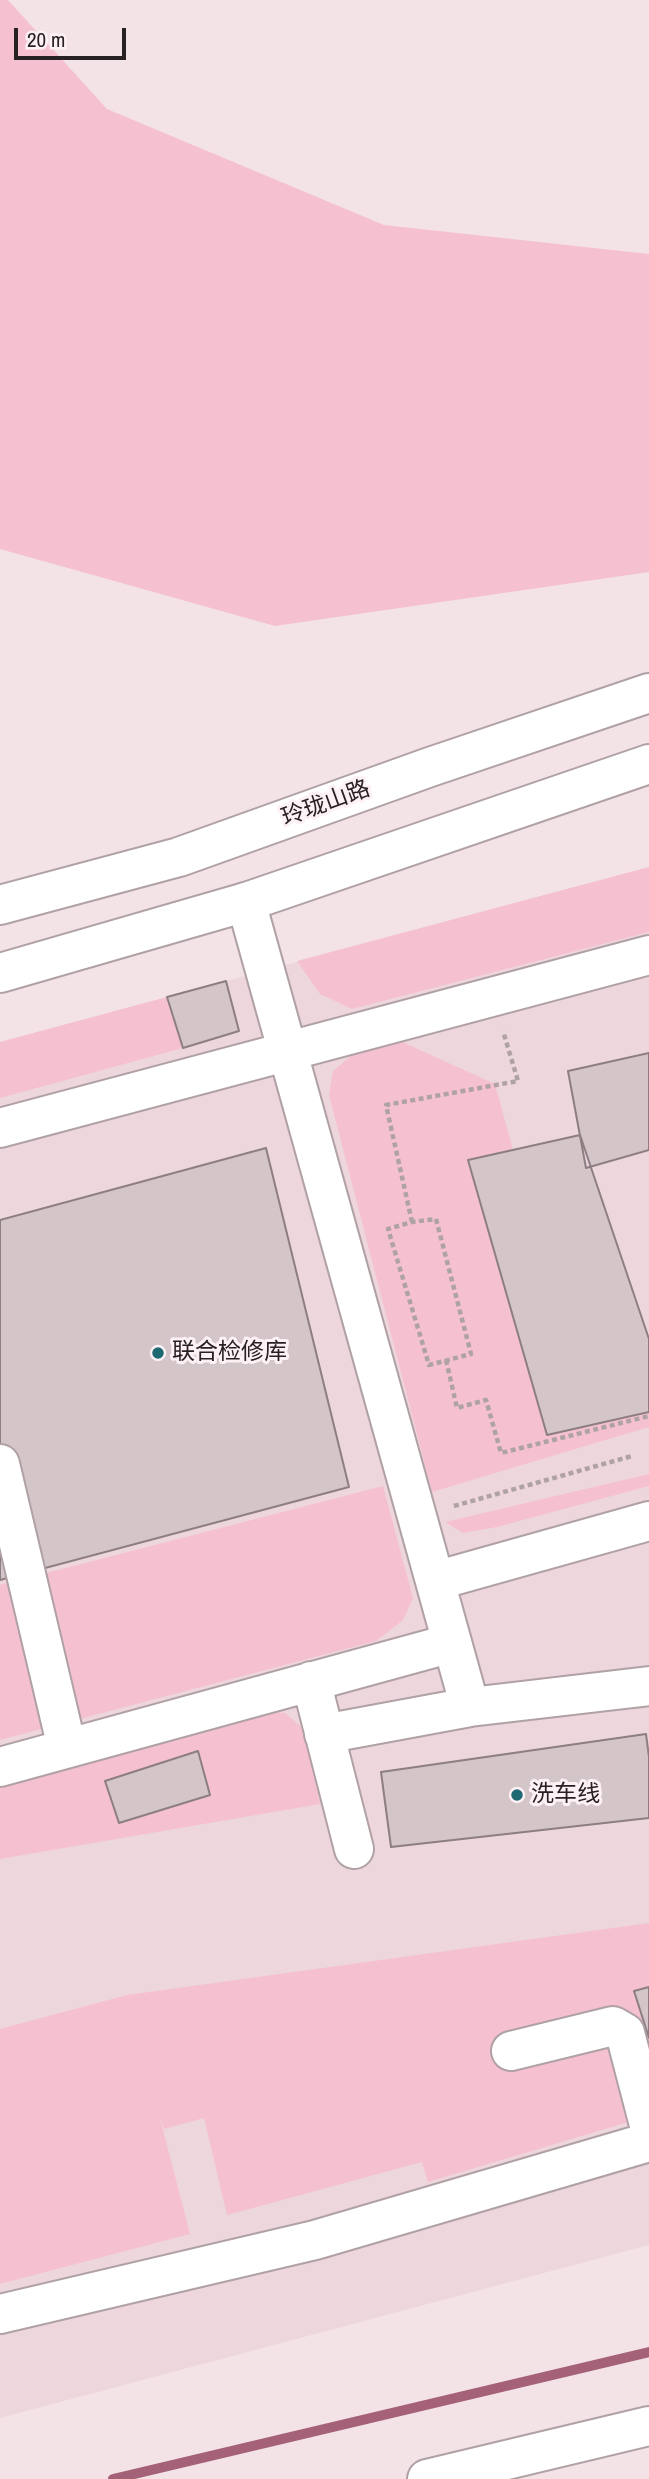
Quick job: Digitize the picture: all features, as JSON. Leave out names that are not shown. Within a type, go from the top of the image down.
[{"type":"main road","name":"玲珑山路","points":[[0,905],[179,857],[649,692]]},
{"type":"main road","points":[[0,973],[246,902],[649,764]]},
{"type":"main road","points":[[246,902],[470,1707]]},
{"type":"main road","points":[[0,1128],[649,955]]},
{"type":"main road","points":[[0,1464],[67,1748]]},
{"type":"main road","points":[[435,1581],[649,1521]]},
{"type":"main road","points":[[0,1767],[452,1643]]},
{"type":"main road","points":[[371,1664],[384,1723]]},
{"type":"main road","points":[[311,1681],[354,1849]]},
{"type":"main road","points":[[324,1734],[470,1707],[649,1686]]},
{"type":"main road","points":[[511,2051],[612,2026],[625,2033],[649,2125]]},
{"type":"main road","points":[[0,2314],[315,2240],[649,2142]]},
{"type":"main road","points":[[428,2479],[649,2426]]},
{"type":"path","points":[[412,1222],[386,1105],[518,1081],[492,997]]},
{"type":"path","points":[[436,1219],[471,1354],[429,1365],[388,1229],[412,1222],[436,1219]]},
{"type":"path","points":[[446,1360],[457,1408],[486,1400],[501,1453],[649,1416]]},
{"type":"path","points":[[417,1517],[632,1456]]},
{"type":"shaded area","points":[[0,0],[8,0],[107,109],[384,225],[649,254],[649,572],[275,626],[0,549]]},
{"type":"shaded area","points":[[649,867],[649,2245],[0,2418],[0,1042]]},
{"type":"shaded area","points":[[649,867],[649,932],[352,1009],[320,994],[297,961]]},
{"type":"shaded area","points":[[167,997],[183,1048],[0,1098],[0,1042]]},
{"type":"shaded area","points":[[400,1041],[495,1084],[513,1150],[468,1160],[547,1435],[649,1412],[649,1427],[432,1492],[329,1095],[333,1071],[352,1055]]},
{"type":"shaded area","points":[[649,1474],[649,1486],[497,1527],[463,1533],[445,1522]]},
{"type":"shaded area","points":[[383,1486],[413,1598],[403,1620],[376,1641],[0,1740],[0,1585]]},
{"type":"shaded area","points":[[261,1711],[285,1713],[305,1730],[320,1804],[0,1859],[0,1784]]},
{"type":"shaded area","points":[[649,1923],[649,2116],[428,2182],[422,2162],[227,2215],[204,2118],[164,2129],[159,2114],[190,2234],[0,2284],[0,2029],[127,1995]]},
{"type":"building","points":[[226,981],[239,1031],[183,1048],[167,997]]},
{"type":"building","points":[[649,1053],[649,1150],[586,1168],[568,1071]]},
{"type":"building","points":[[580,1135],[649,1339],[649,1412],[547,1435],[468,1160]]},
{"type":"building","name":"联合检修库","points":[[266,1148],[349,1487],[0,1580],[0,1220]]},
{"type":"building","name":"洗车线","points":[[646,1734],[649,1757],[649,1818],[391,1847],[381,1772]]},
{"type":"building","points":[[198,1751],[210,1795],[119,1823],[105,1781]]},
{"type":"building","points":[[649,1987],[649,2038],[634,1991]]},
{"type":"waterway","points":[[113,2479],[649,2352]]},
{"type":"place","name":"联合检修库","points":[[158,1353]]},
{"type":"place","name":"洗车线","points":[[517,1795]]}]
